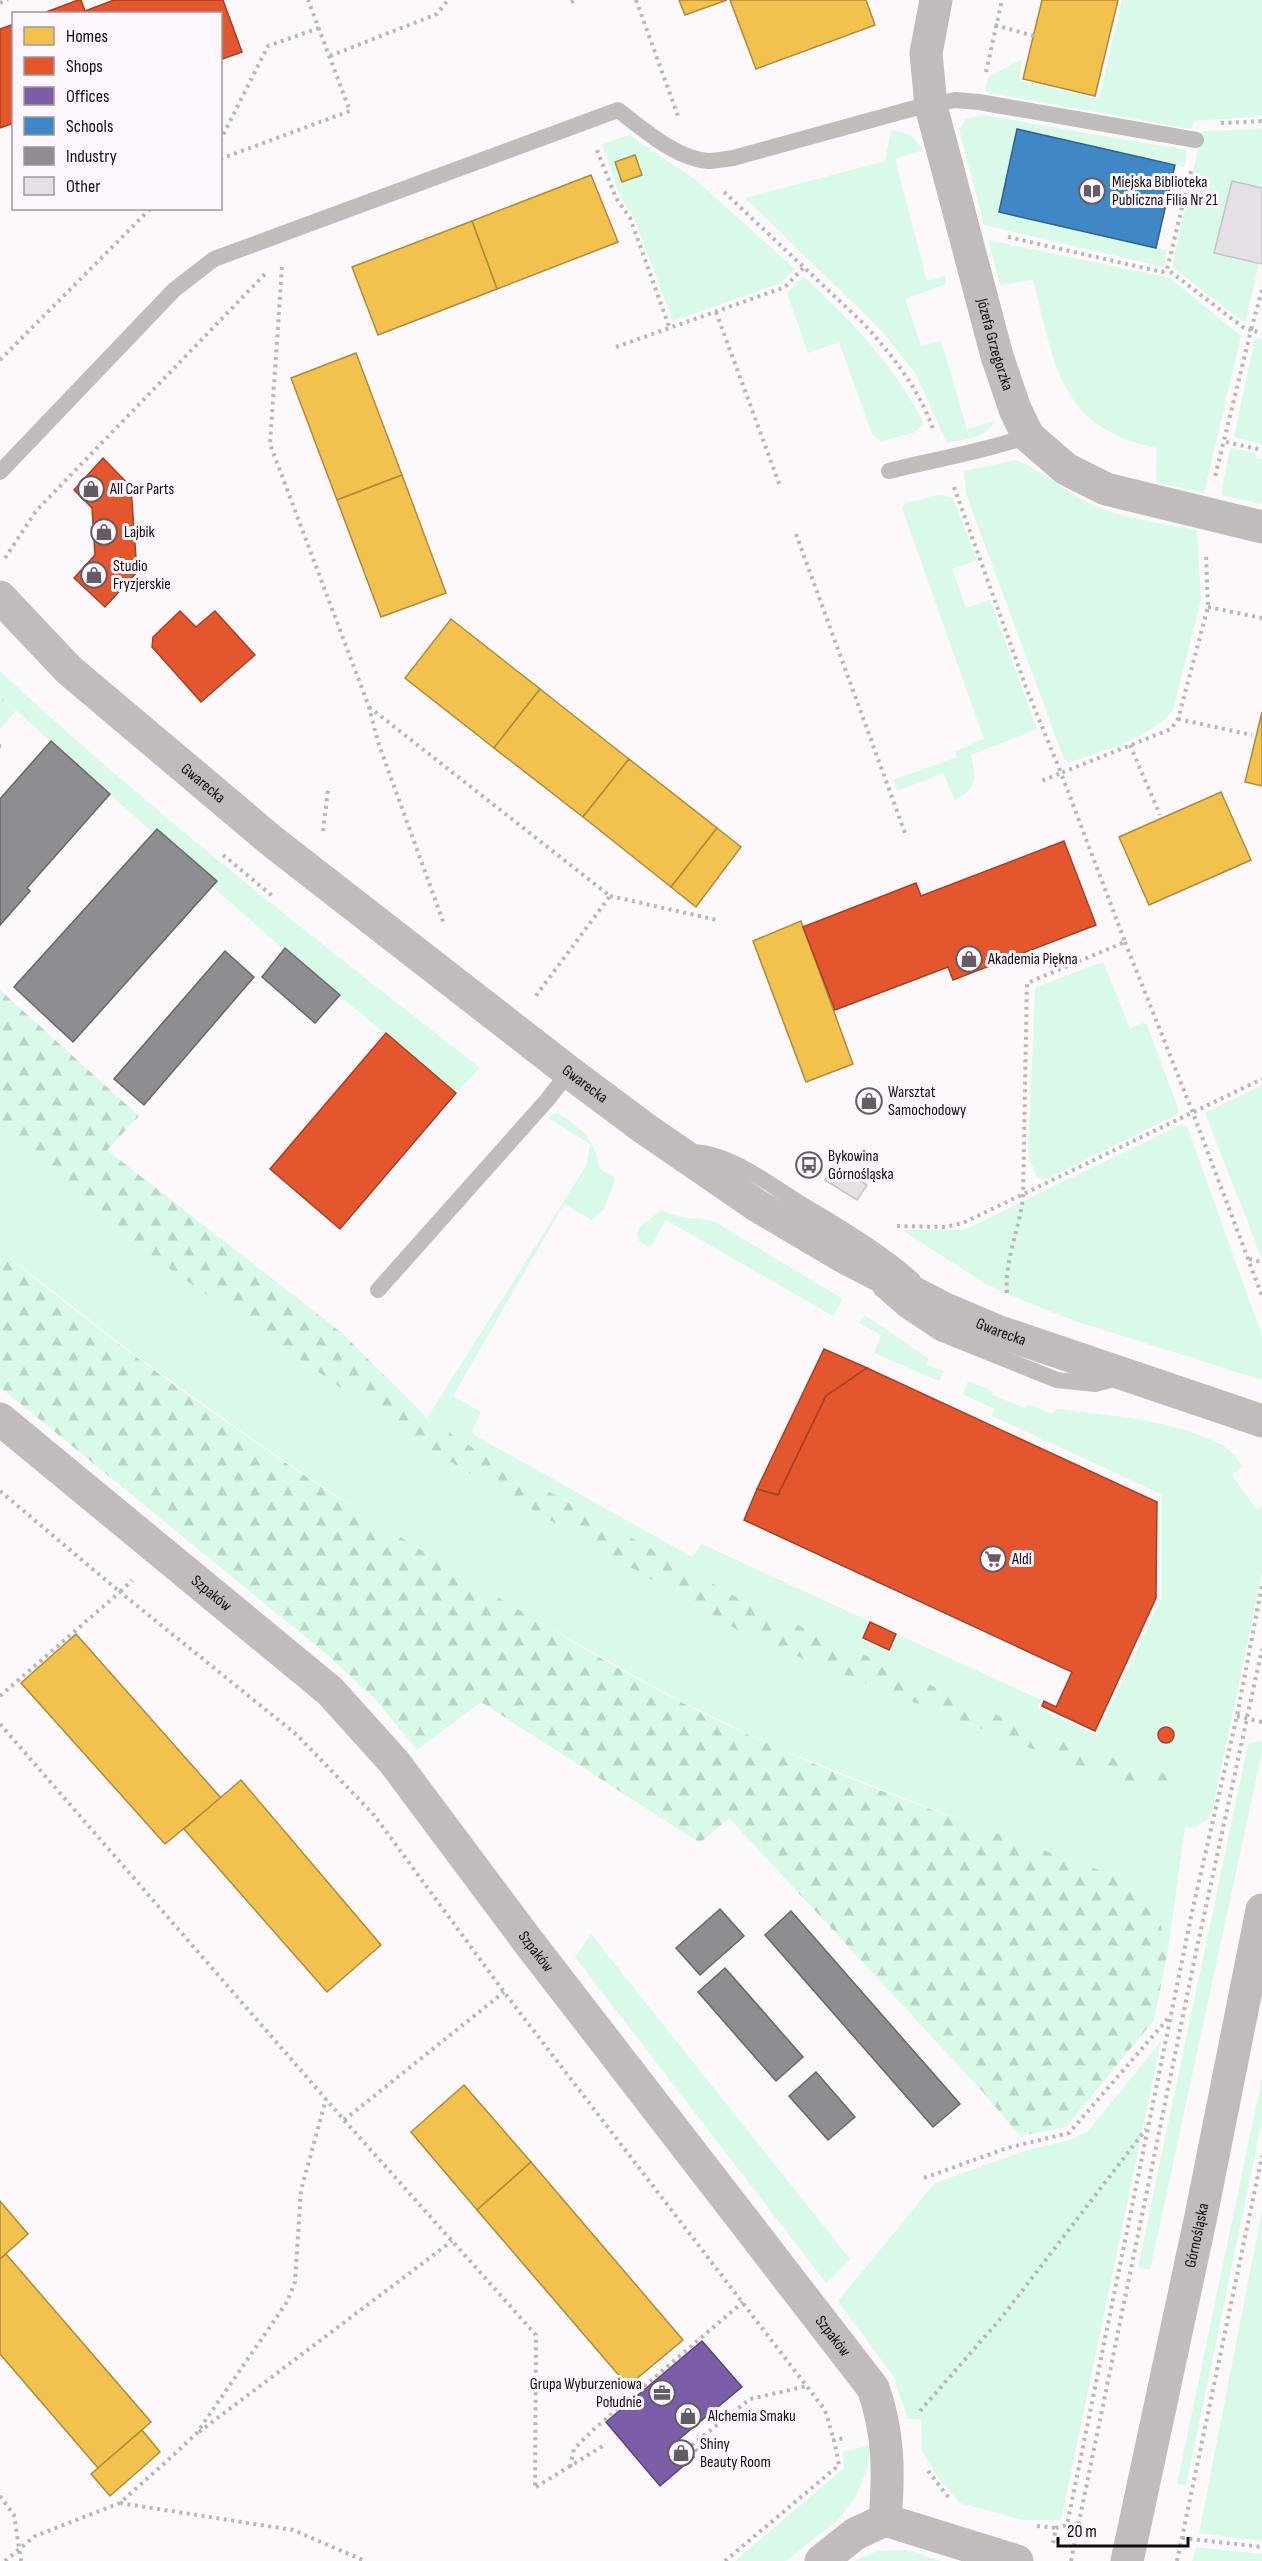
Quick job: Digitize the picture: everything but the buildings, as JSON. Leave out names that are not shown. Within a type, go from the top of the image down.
[{"type":"street","name":"Józefa Grzegorzka","points":[[936,0],[926,53],[931,106],[997,356],[1015,409],[1028,436],[1066,469],[1106,489],[1262,527]]},
{"type":"street","name":"Gwarecka","points":[[0,597],[69,670],[173,759],[394,938],[569,1072],[756,1205],[844,1257],[945,1309],[997,1331],[1262,1421]]},
{"type":"street","name":"Szpaków","points":[[0,1419],[330,1691],[394,1762],[533,1948],[873,2388],[886,2432],[890,2473],[885,2520]]},
{"type":"street","name":"Górnośląska","points":[[1127,2561],[1257,1957],[1262,1910]]},
{"type":"street","points":[[821,2561],[855,2534],[885,2520],[1017,2561]]},
{"type":"lane","points":[[0,472],[174,290],[214,260],[618,110],[684,154],[708,161],[733,158],[955,100],[979,102],[1196,140]]},
{"type":"lane","points":[[889,471],[943,456],[998,446],[1028,436]]},
{"type":"lane","points":[[378,1290],[548,1099],[569,1072]]},
{"type":"lane","points":[[676,1150],[704,1152],[742,1169],[871,1246],[900,1268],[945,1309]]},
{"type":"lane","points":[[844,1257],[904,1309],[940,1333],[1057,1380],[1095,1384],[1130,1375]]},
{"type":"path","points":[[0,3],[8,0]]},
{"type":"path","points":[[222,158],[350,111],[308,0]]},
{"type":"path","points":[[330,56],[437,14],[448,0]]},
{"type":"path","points":[[636,0],[682,125]]},
{"type":"path","points":[[979,102],[1002,0]]},
{"type":"path","points":[[995,25],[1034,36]]},
{"type":"path","points":[[222,137],[268,46],[319,28]]},
{"type":"path","points":[[594,139],[616,198],[630,218],[670,329]]},
{"type":"path","points":[[963,227],[1162,272],[1167,269],[1190,172]]},
{"type":"path","points":[[0,360],[149,210]]},
{"type":"path","points":[[283,255],[270,444],[369,707],[378,742],[446,928]]},
{"type":"path","points":[[616,347],[785,287],[803,268]]},
{"type":"path","points":[[1167,269],[1244,328],[1262,333]]},
{"type":"path","points":[[1039,782],[1172,729],[1179,719],[1208,607],[1204,514],[1226,442],[1262,290]]},
{"type":"path","points":[[4,559],[36,511],[230,311]]},
{"type":"path","points":[[716,312],[780,486]]},
{"type":"path","points":[[1226,442],[1262,450]]},
{"type":"path","points":[[796,534],[905,832]]},
{"type":"path","points":[[1208,607],[1262,618]]},
{"type":"path","points":[[369,707],[610,896],[717,920]]},
{"type":"path","points":[[1179,719],[1252,735]]},
{"type":"path","points":[[1130,745],[1160,815]]},
{"type":"path","points":[[1061,773],[1125,942],[1194,1113],[1262,1296]]},
{"type":"path","points":[[534,998],[610,896]]},
{"type":"path","points":[[1008,1303],[1008,1268],[1021,1218],[1023,1196],[1028,983],[1125,942]]},
{"type":"path","points":[[894,1226],[945,1227],[963,1223],[1262,1079]]},
{"type":"path","points":[[1248,1259],[1262,1262]]},
{"type":"path","points":[[0,1491],[304,1743],[374,1815],[504,1992],[825,2410],[839,2465],[725,2561]]},
{"type":"path","points":[[0,1696],[120,1592],[161,1551]]},
{"type":"path","points":[[1034,2526],[1056,2528],[1067,2524],[1215,1805],[1237,1716],[1262,1585]]},
{"type":"path","points":[[1071,2561],[1195,1957],[1262,1649]]},
{"type":"path","points":[[1237,1716],[1262,1722]]},
{"type":"path","points":[[0,1724],[344,2120],[536,2335],[535,2488],[606,2444]]},
{"type":"path","points":[[344,2120],[504,1992]]},
{"type":"path","points":[[924,2178],[1007,2148],[1069,2133],[1172,2015]]},
{"type":"path","points":[[196,2434],[287,2302],[295,2282],[300,2190],[326,2099]]},
{"type":"path","points":[[834,2440],[886,2432],[914,2433],[914,2417],[1002,2317],[1148,2126]]},
{"type":"path","points":[[1177,2561],[1262,2156]]},
{"type":"path","points":[[5,2561],[35,2536],[120,2503],[196,2434],[452,2241]]},
{"type":"path","points":[[570,2467],[574,2449],[593,2430],[743,2302]]},
{"type":"path","points":[[702,2457],[693,2445],[750,2399],[807,2386]]},
{"type":"path","points":[[924,2464],[955,2506]]},
{"type":"path","points":[[0,2496],[14,2515],[21,2561]]},
{"type":"path","points":[[120,2503],[293,2530],[365,2561]]},
{"type":"path","points":[[1052,2550],[1056,2528]]},
{"type":"path","points":[[1182,2538],[1262,2547]]},
{"type":"green space","points":[[1122,0],[1262,0],[1262,116],[1194,121],[1191,129],[985,92],[988,77],[1022,59],[1019,80],[1099,99]]},
{"type":"green space","points":[[983,115],[1187,150],[1185,167],[1017,129],[999,212],[1167,250],[1163,267],[984,225],[959,129],[966,119]]},
{"type":"green space","points":[[1262,129],[1262,188],[1232,181],[1214,253],[1259,263],[1245,323],[1172,267],[1202,131]]},
{"type":"green space","points":[[891,131],[910,136],[923,150],[895,159],[927,281],[945,276],[946,284],[905,299],[921,346],[941,341],[967,429],[994,421],[991,427],[981,435],[974,437],[947,443],[915,373],[882,331],[745,198],[885,161]]},
{"type":"green space","points":[[629,135],[696,180],[795,269],[781,283],[673,321],[634,218],[620,196],[602,144]]},
{"type":"green space","points":[[988,240],[1170,278],[1241,336],[1204,493],[1156,482],[1157,448],[1124,438],[1099,425],[1080,408],[1066,388],[1056,365],[1033,280],[1000,285]]},
{"type":"green space","points":[[803,276],[869,343],[897,379],[924,424],[913,433],[881,441],[873,436],[839,342],[808,353],[787,293]]},
{"type":"green space","points":[[1255,338],[1262,339],[1262,444],[1234,437]]},
{"type":"green space","points":[[1230,448],[1254,452],[1257,458],[1262,459],[1262,504],[1221,495]]},
{"type":"green space","points":[[1016,460],[1083,500],[1105,510],[1197,530],[1201,600],[1173,710],[1152,729],[1139,736],[1069,763],[1064,759],[966,494],[964,471]]},
{"type":"green space","points":[[940,495],[953,498],[977,560],[952,569],[966,608],[990,600],[1037,729],[971,755],[974,782],[968,791],[955,801],[943,773],[897,791],[893,780],[957,757],[955,751],[984,739],[902,508],[905,503]]},
{"type":"green space","points":[[0,671],[116,775],[176,825],[480,1068],[456,1093],[276,943],[0,696]]},
{"type":"green space","points":[[0,696],[16,711],[0,729]]},
{"type":"green space","points":[[1103,962],[1130,1028],[1143,1023],[1147,1025],[1179,1111],[1176,1115],[1045,1180],[1038,1178],[1028,1156],[1035,990],[1036,987]]},
{"type":"green space","points":[[0,990],[139,1116],[107,1150],[342,1333],[427,1418],[484,1455],[740,1599],[1042,1735],[1191,1782],[1167,1787],[1132,1783],[1063,1761],[753,1639],[427,1448],[164,1265],[0,1134]]},
{"type":"green space","points":[[1262,1085],[1262,1259],[1205,1113]]},
{"type":"green space","points":[[557,1112],[574,1124],[591,1142],[600,1169],[615,1178],[614,1183],[604,1209],[592,1220],[564,1204],[453,1396],[481,1412],[471,1433],[692,1557],[702,1544],[869,1621],[861,1638],[889,1651],[897,1634],[1041,1700],[1037,1708],[1097,1735],[1161,1599],[1161,1494],[992,1416],[994,1409],[963,1394],[968,1381],[993,1391],[992,1395],[1026,1408],[1028,1404],[1053,1414],[1057,1409],[1142,1420],[1184,1430],[1224,1446],[1243,1466],[1232,1475],[1256,1509],[1262,1506],[1262,1573],[1211,1817],[1195,1828],[1185,1827],[1168,1950],[1158,1916],[983,1829],[770,1745],[678,1700],[530,1617],[395,1535],[261,1445],[131,1352],[0,1250],[0,1134],[164,1265],[427,1448],[753,1639],[1063,1761],[1132,1783],[1189,1782],[1042,1735],[740,1599],[484,1455],[427,1418],[586,1166],[590,1144],[548,1118]]},
{"type":"green space","points":[[1180,1125],[1187,1126],[1262,1336],[1262,1380],[1075,1321],[1010,1295],[984,1283],[902,1230],[964,1230]]},
{"type":"green space","points":[[662,1210],[676,1216],[715,1222],[843,1299],[833,1316],[666,1220],[650,1248],[639,1241],[637,1235],[639,1227]]},
{"type":"green space","points":[[0,1250],[114,1341],[293,1468],[416,1547],[622,1670],[696,1710],[812,1763],[938,1812],[1107,1873],[1140,1891],[1158,1916],[1168,1950],[1154,2020],[1066,2127],[1020,2136],[982,2091],[729,1818],[700,1843],[481,1702],[417,1750],[375,1699],[330,1657],[0,1387]]},
{"type":"green space","points":[[865,1315],[929,1359],[926,1365],[944,1371],[939,1381],[874,1353],[881,1335],[859,1323]]},
{"type":"green space","points":[[1262,1740],[1262,1752],[1150,2270],[1138,2267],[1248,1744]]},
{"type":"green space","points":[[591,1934],[850,2259],[826,2283],[575,1957]]},
{"type":"green space","points":[[1161,2041],[1061,2520],[1023,2520],[960,2503],[939,2479],[922,2451],[921,2419],[908,2419],[893,2376],[838,2301],[935,2183],[1031,2149],[1070,2140],[1089,2130]]},
{"type":"green space","points":[[1262,2078],[1262,2121],[1186,2486],[1177,2484]]},
{"type":"green space","points":[[1262,2211],[1262,2541],[1199,2533]]},
{"type":"green space","points":[[870,2445],[868,2467],[857,2494],[840,2518],[786,2561],[735,2561],[844,2468],[843,2452]]},
{"type":"green space","points":[[1196,2547],[1262,2554],[1262,2561],[1192,2561]]},
{"type":"green space","points":[[877,2551],[911,2551],[941,2561],[854,2561]]},
{"type":"place","name":"Miejska Biblioteka Publiczna Filia Nr 21","points":[[1092,191]]},
{"type":"place","name":"All Car Parts","points":[[91,489]]},
{"type":"place","name":"Lajbik","points":[[104,532]]},
{"type":"place","name":"Studio Fryzjerskie","points":[[94,575]]},
{"type":"place","name":"Akademia Piękna","points":[[969,959]]},
{"type":"place","name":"Warsztat Samochodowy","points":[[869,1101]]},
{"type":"place","name":"Bykowina Górnośląska","points":[[809,1165]]},
{"type":"place","name":"Aldi","points":[[993,1559]]},
{"type":"place","name":"Grupa Wyburzeniowa Południe","points":[[662,2393]]},
{"type":"place","name":"Alchemia Smaku","points":[[688,2416]]},
{"type":"place","name":"Shiny Beauty Room","points":[[681,2453]]}]
